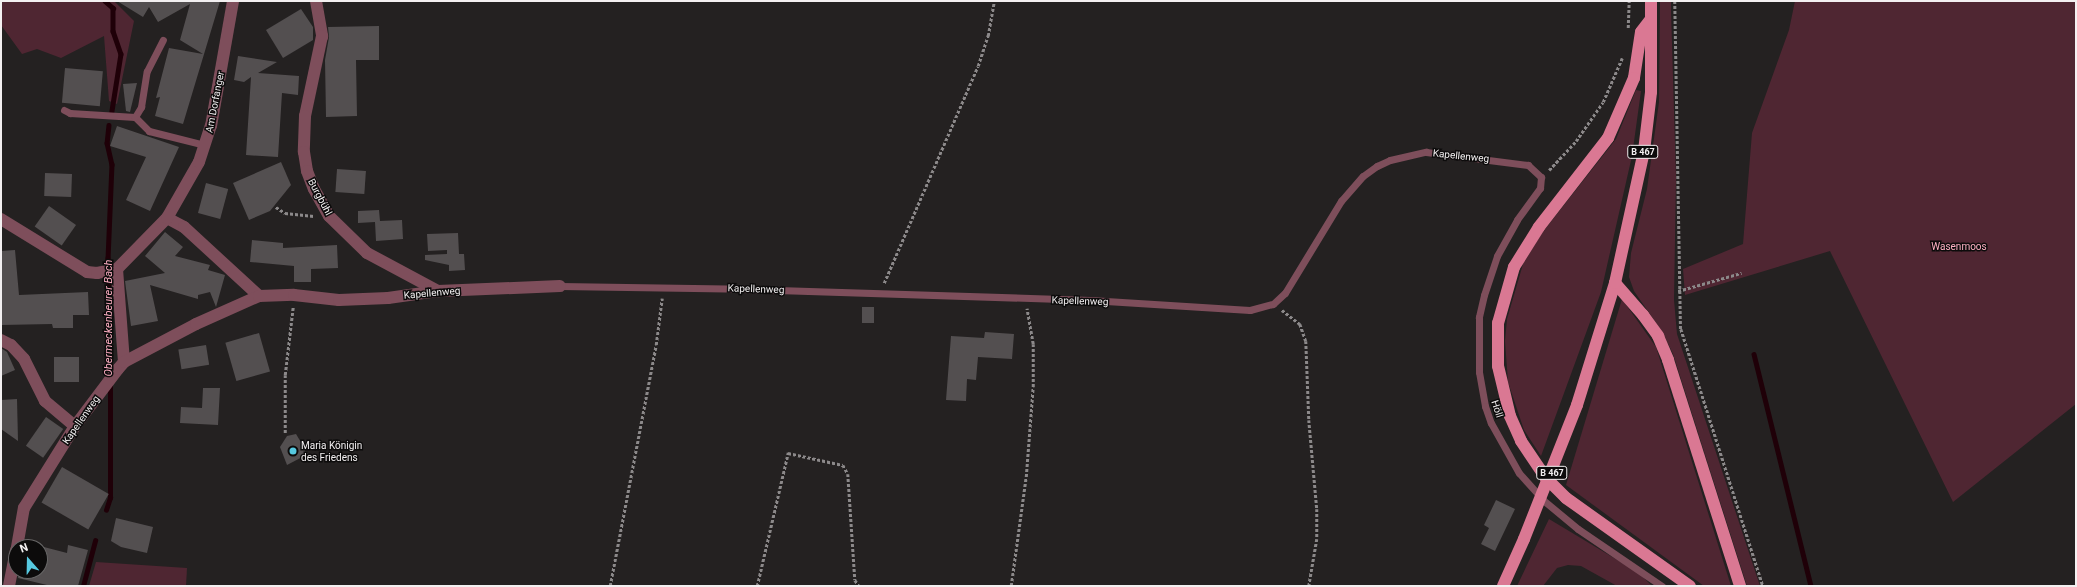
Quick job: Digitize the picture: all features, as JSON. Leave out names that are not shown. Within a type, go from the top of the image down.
[{"type":"main road","name":"B 467","points":[[1503,586],[1524,539],[1577,405],[1616,284],[1644,151],[1651,92],[1651,1]]},
{"type":"main road","points":[[1651,19],[1641,32],[1634,78],[1608,138],[1539,226],[1514,267],[1498,323],[1498,366],[1510,416],[1521,441],[1546,478],[1566,498],[1588,515],[1690,586]]},
{"type":"main road","points":[[1616,284],[1643,315],[1658,336],[1668,360],[1740,586]]},
{"type":"street","name":"Am Dorfanger","points":[[116,270],[167,218],[184,192],[205,145],[211,126],[233,1]]},
{"type":"street","name":"Burgbühl","points":[[316,1],[322,36],[305,116],[304,152],[307,171],[314,189],[330,216],[367,253],[438,291]]},
{"type":"street","points":[[167,218],[184,227],[259,296]]},
{"type":"street","points":[[1,219],[27,233],[76,266],[88,272],[102,273],[116,270],[121,366]]},
{"type":"street","name":"Kapellenweg","points":[[18,539],[24,508],[75,426],[106,384],[121,366],[196,324],[259,296],[294,295],[339,300],[388,298],[438,291],[560,286]]},
{"type":"street","points":[[1,340],[11,345],[24,360],[45,402],[75,426]]},
{"type":"lane","points":[[135,117],[141,107],[147,71],[163,40]]},
{"type":"lane","points":[[64,110],[70,113],[135,117],[149,131],[205,145]]},
{"type":"lane","name":"Kapellenweg","points":[[560,286],[662,287],[879,295],[1090,300],[1250,310],[1273,304],[1285,293],[1344,196],[1363,176],[1390,160],[1426,152],[1448,153],[1528,165],[1541,177]]},
{"type":"lane","name":"Höll","points":[[1541,177],[1540,188],[1517,220],[1497,256],[1484,295],[1478,333],[1478,355],[1485,406],[1491,423],[1519,473],[1543,500],[1578,529],[1662,586]]},
{"type":"path","points":[[879,295],[978,66],[988,36],[994,1]]},
{"type":"path","points":[[1627,31],[1629,1]]},
{"type":"path","points":[[1675,1],[1678,291],[1683,343],[1763,586]]},
{"type":"path","points":[[1541,177],[1566,153],[1603,102],[1624,51]]},
{"type":"path","points":[[276,208],[294,215],[330,216]]},
{"type":"path","points":[[1678,291],[1741,273]]},
{"type":"path","points":[[610,586],[656,345],[662,287]]},
{"type":"path","points":[[285,434],[285,375],[294,295]]},
{"type":"path","points":[[1011,586],[1026,477],[1033,387],[1033,344],[1024,299]]},
{"type":"path","points":[[1273,304],[1300,324],[1306,341],[1309,420],[1317,539],[1310,586]]},
{"type":"path","points":[[757,586],[788,453],[843,465],[848,474],[855,580],[859,586]]},
{"type":"path","points":[[1568,586],[1578,586]]},
{"type":"green space","points":[[1,1],[114,1],[134,21],[117,104],[109,101],[104,36],[61,58],[37,49],[22,54],[1,25]]},
{"type":"green space","points":[[1660,1],[1671,1],[1676,178],[1674,300],[1677,334],[1760,586],[1747,586],[1673,354],[1663,333],[1634,291],[1629,277],[1631,253],[1647,189],[1659,102]]},
{"type":"green space","name":"Wasenmoos","points":[[1795,1],[2076,1],[2076,404],[1953,502],[1830,251],[1685,295],[1683,269],[1743,244],[1752,133],[1789,30]]},
{"type":"green space","points":[[1636,90],[1641,91],[1632,156],[1601,292],[1541,456],[1524,430],[1508,382],[1505,341],[1507,319],[1523,264],[1542,233],[1616,139]]},
{"type":"green space","points":[[1622,299],[1656,347],[1731,586],[1704,586],[1566,485]]},
{"type":"green space","points":[[1549,519],[1639,573],[1652,586],[1617,586],[1581,566],[1568,565],[1557,568],[1543,586],[1517,586]]},
{"type":"green space","points":[[96,562],[187,568],[186,586],[89,586]]},
{"type":"building","points":[[117,1],[220,1],[183,124],[155,116],[160,97],[156,98],[169,48],[203,54],[180,40],[190,4],[158,22],[149,7],[143,17]]},
{"type":"building","points":[[301,9],[313,27],[313,40],[283,58],[266,30]]},
{"type":"building","points":[[379,26],[379,60],[356,60],[357,116],[326,117],[325,60],[329,37],[328,27]]},
{"type":"building","points":[[238,56],[277,62],[258,73],[299,76],[298,95],[282,93],[278,157],[246,155],[251,77],[244,82],[234,80]]},
{"type":"building","points":[[65,68],[103,71],[100,106],[62,103]]},
{"type":"building","points":[[137,83],[130,112],[126,111],[123,84]]},
{"type":"building","points":[[117,126],[179,147],[150,211],[126,200],[146,157],[110,146]]},
{"type":"building","points":[[281,162],[291,185],[270,211],[249,220],[233,183]]},
{"type":"building","points":[[337,169],[366,171],[364,194],[335,192]]},
{"type":"building","points":[[45,173],[72,174],[71,197],[44,196]]},
{"type":"building","points":[[206,183],[228,189],[220,219],[198,213]]},
{"type":"building","points":[[49,206],[76,225],[62,245],[35,226]]},
{"type":"building","points":[[379,210],[380,221],[402,220],[403,239],[376,241],[375,222],[358,223],[358,211]]},
{"type":"building","points":[[165,232],[183,247],[175,256],[210,265],[208,270],[225,275],[216,307],[210,292],[198,295],[198,299],[150,285],[158,321],[131,326],[125,281],[165,273],[145,256]]},
{"type":"building","points":[[458,233],[459,254],[464,254],[465,270],[449,271],[449,265],[425,260],[425,255],[447,254],[447,250],[428,251],[427,234]]},
{"type":"building","points":[[252,240],[283,243],[283,248],[337,245],[338,268],[311,269],[311,282],[294,282],[294,266],[250,262]]},
{"type":"building","points":[[15,250],[19,295],[88,292],[89,315],[73,315],[73,328],[53,328],[52,324],[1,325],[1,251]]},
{"type":"building","points":[[862,307],[874,307],[874,323],[862,323]]},
{"type":"building","points":[[985,332],[1014,334],[1012,359],[978,357],[976,380],[967,379],[966,401],[946,400],[951,336],[984,338]]},
{"type":"building","points":[[259,333],[270,371],[236,381],[225,343]]},
{"type":"building","points":[[206,345],[209,365],[181,369],[178,349]]},
{"type":"building","points":[[1,348],[7,352],[15,370],[1,376]]},
{"type":"building","points":[[54,357],[79,357],[79,382],[54,382]]},
{"type":"building","points":[[203,388],[220,388],[218,425],[180,423],[181,407],[202,408]]},
{"type":"building","points":[[17,399],[18,441],[1,429],[1,400]]},
{"type":"building","points":[[46,417],[63,429],[43,458],[26,446]]},
{"type":"building","name":"Maria Königin des Friedens","points":[[296,434],[308,454],[287,465],[280,447],[287,436]]},
{"type":"building","points":[[62,467],[109,494],[88,530],[42,503]]},
{"type":"building","points":[[1496,500],[1515,509],[1495,551],[1481,544],[1489,528],[1484,525]]},
{"type":"building","points":[[116,518],[153,527],[147,553],[121,547],[111,541]]},
{"type":"building","points":[[68,545],[88,550],[78,586],[51,586],[22,579],[48,579],[48,548],[67,553]]},
{"type":"waterway","name":"Obermeckenbeurer Bach","points":[[105,1],[113,8],[113,31],[121,54],[112,111]]},
{"type":"waterway","name":"Obermeckenbeurer Bach","points":[[109,125],[107,143],[112,164],[108,258],[110,375]]},
{"type":"waterway","points":[[1754,354],[1811,586]]},
{"type":"waterway","name":"Obermeckenbeurer Bach","points":[[106,510],[110,498],[110,384]]},
{"type":"waterway","name":"Obermeckenbeurer Bach","points":[[83,586],[95,541]]},
{"type":"place","name":"Maria Königin des Friedens","points":[[293,451]]}]
